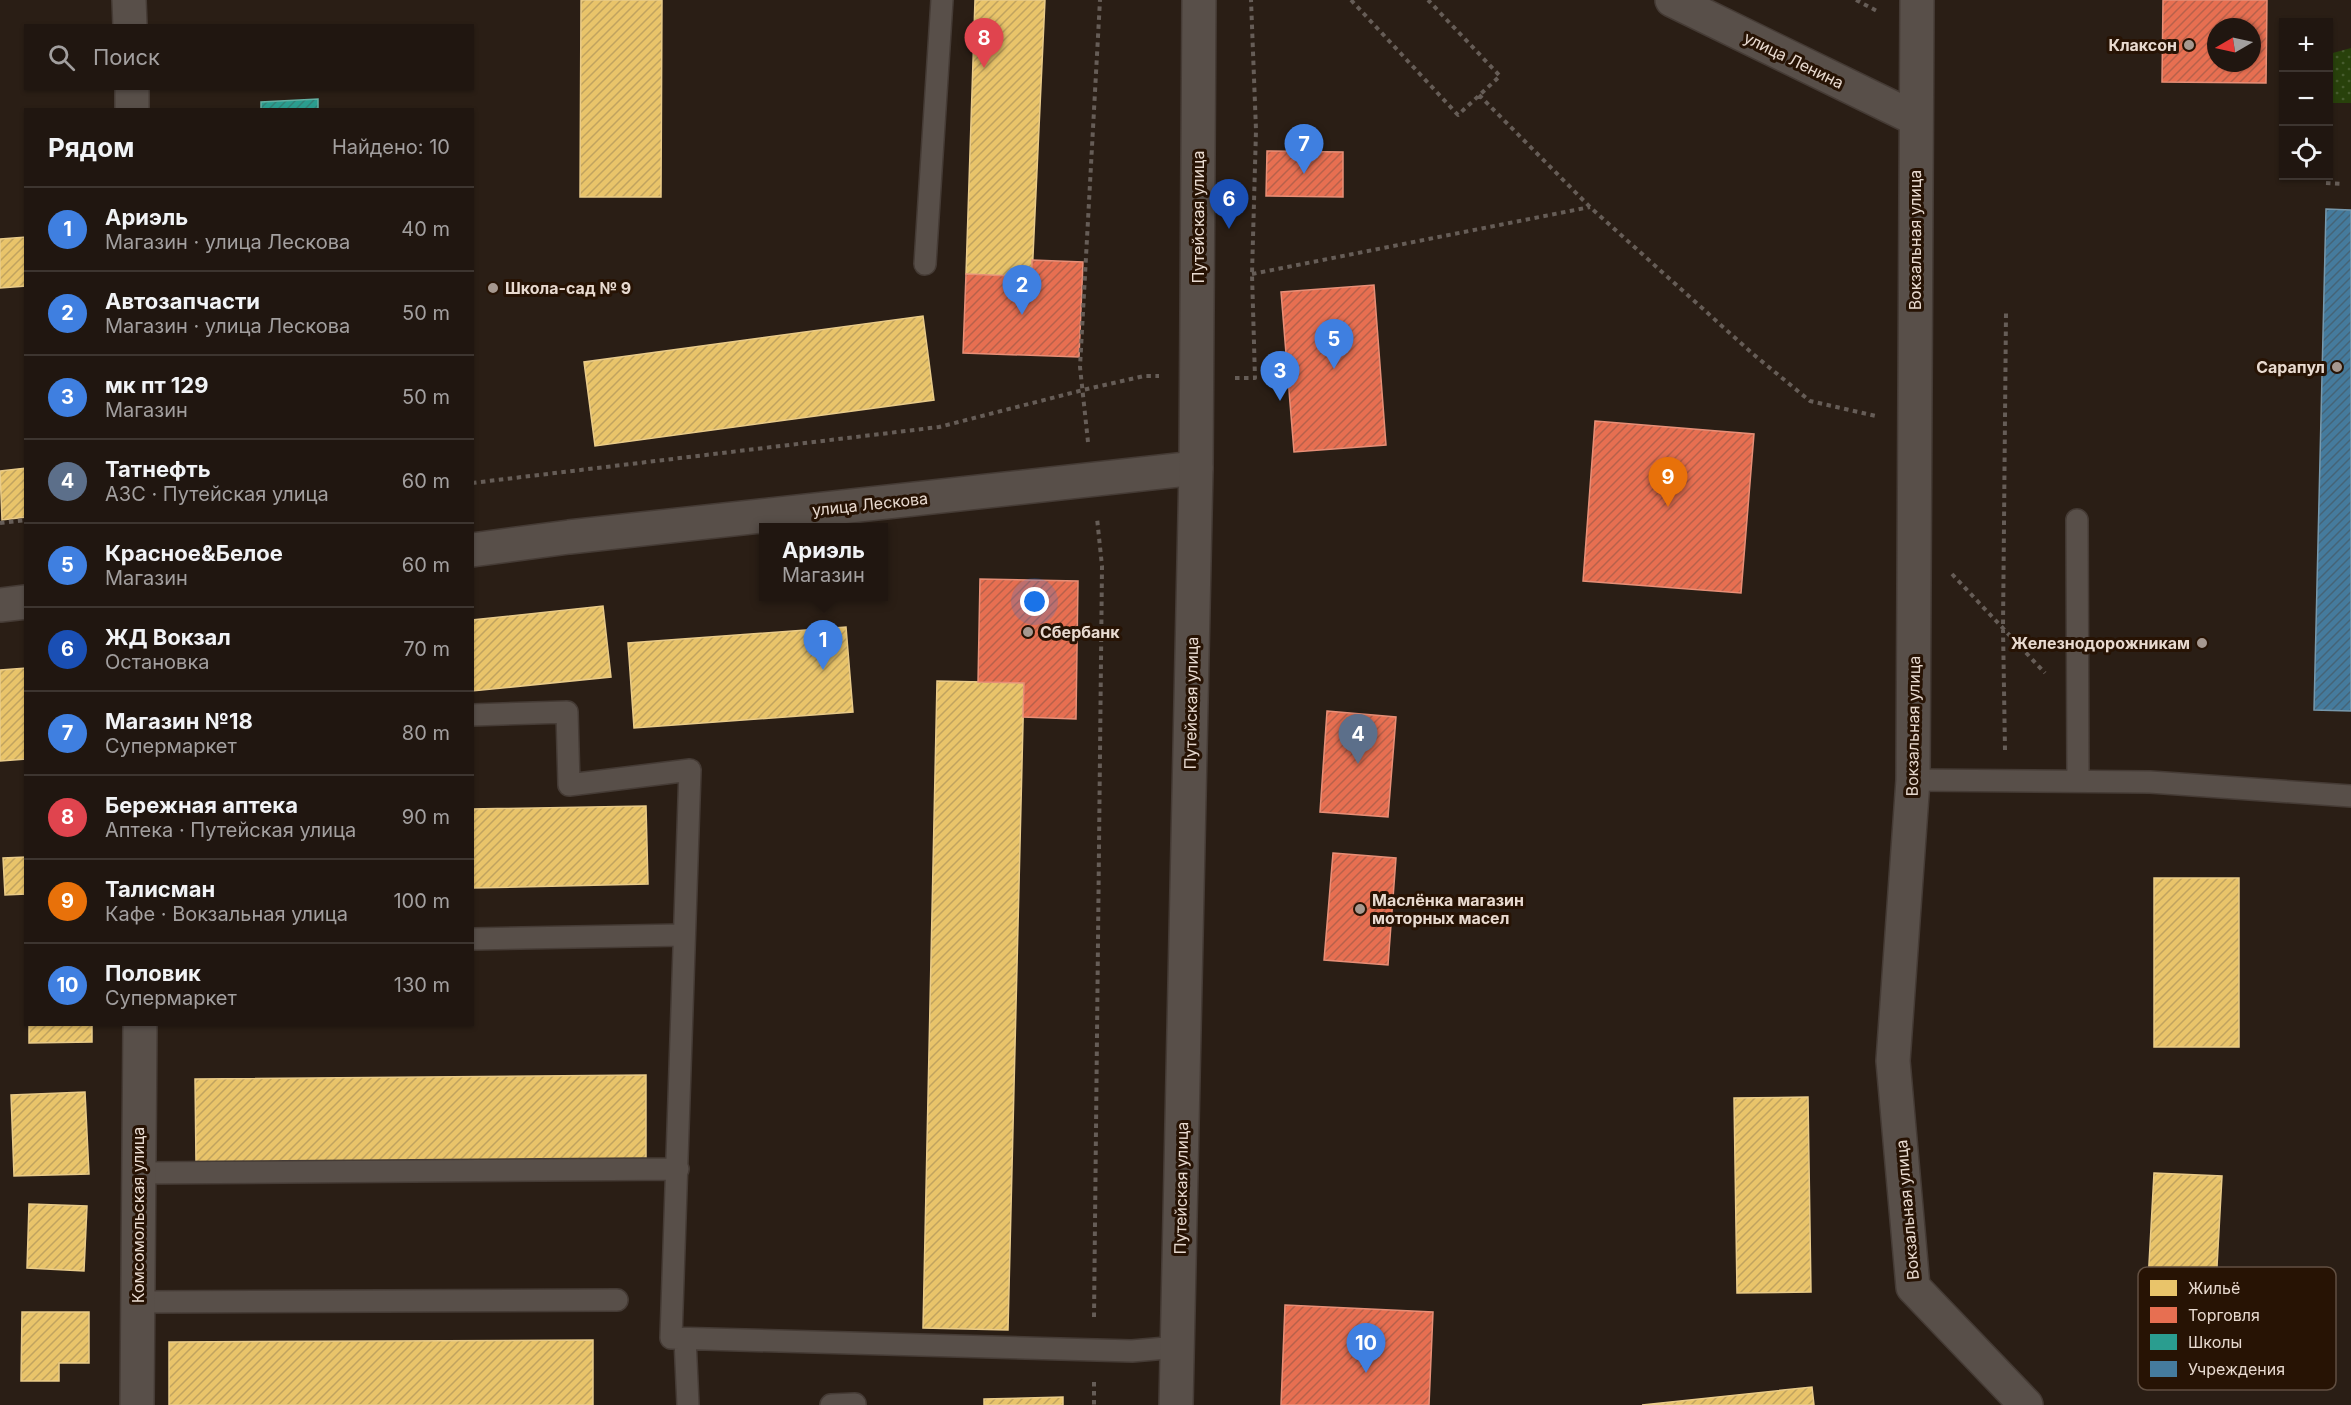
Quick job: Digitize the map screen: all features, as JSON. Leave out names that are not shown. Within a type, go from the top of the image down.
[{"type":"street","points":[[129,0],[130,24]]},
{"type":"street","name":"Путейская улица","points":[[1176,1405],[1196,468],[1199,0]]},
{"type":"street","name":"улица Ленина","points":[[1672,0],[1916,119]]},
{"type":"street","name":"Вокзальная улица","points":[[1917,0],[1913,780],[1893,1061],[1913,1287],[2026,1405]]},
{"type":"street","points":[[132,90],[132,108]]},
{"type":"street","name":"улица Лескова","points":[[474,550],[581,535],[1196,468]]},
{"type":"street","points":[[0,604],[24,602]]},
{"type":"street","name":"Комсомольская улица","points":[[137,1405],[140,1026]]},
{"type":"lane","points":[[925,264],[942,0]]},
{"type":"lane","points":[[2076,520],[2078,781]]},
{"type":"lane","points":[[474,715],[567,712],[570,785],[690,770],[671,1338],[1132,1351],[1178,1347]]},
{"type":"lane","points":[[1913,780],[2150,782],[2351,796]]},
{"type":"lane","points":[[474,939],[683,935]]},
{"type":"lane","points":[[138,1173],[678,1169]]},
{"type":"lane","points":[[138,1302],[617,1300]]},
{"type":"lane","points":[[685,1339],[688,1405]]},
{"type":"lane","points":[[831,1405],[855,1404]]},
{"type":"path","points":[[1094,1405],[1102,566],[1080,367],[1100,0]]},
{"type":"path","points":[[474,483],[939,428],[1144,376],[1255,378],[1252,274],[1256,130],[1251,0]]},
{"type":"path","points":[[1351,0],[1458,115],[1500,76],[1428,0]]},
{"type":"path","points":[[1479,95],[1590,207],[1753,354],[1810,401],[1890,419],[1915,421]]},
{"type":"path","points":[[2326,183],[2343,184]]},
{"type":"path","points":[[1252,274],[1590,207]]},
{"type":"path","points":[[2006,781],[2003,628],[2007,313]]},
{"type":"path","points":[[0,523],[24,520]]},
{"type":"path","points":[[1915,534],[2077,707]]},
{"type":"green space","points":[[2351,48],[2351,103],[2333,103],[2333,53]]},
{"type":"building: Жильё","points":[[581,0],[662,0],[661,197],[580,197]]},
{"type":"building: Жильё","points":[[975,0],[1045,0],[1032,277],[966,274]]},
{"type":"building: Жильё","points":[[24,237],[24,286],[0,288],[0,239]]},
{"type":"building: Жильё","points":[[923,316],[934,400],[595,446],[584,362]]},
{"type":"building: Жильё","points":[[24,468],[24,517],[2,520],[0,471]]},
{"type":"building: Жильё","points":[[603,606],[611,677],[474,691],[474,620]]},
{"type":"building: Жильё","points":[[846,627],[853,712],[634,728],[628,643]]},
{"type":"building: Жильё","points":[[24,668],[24,759],[0,761],[0,670]]},
{"type":"building: Жильё","points":[[937,681],[1024,683],[1008,1330],[923,1328]]},
{"type":"building: Жильё","points":[[646,806],[648,884],[474,888],[474,809]]},
{"type":"building: Жильё","points":[[24,857],[24,894],[5,895],[3,858]]},
{"type":"building: Жильё","points":[[2154,878],[2239,878],[2239,1047],[2154,1047]]},
{"type":"building: Жильё","points":[[29,1026],[92,1026],[92,1042],[29,1043]]},
{"type":"building: Жильё","points":[[646,1075],[646,1159],[196,1163],[195,1079]]},
{"type":"building: Жильё","points":[[85,1092],[89,1174],[14,1176],[11,1095]]},
{"type":"building: Жильё","points":[[1808,1097],[1811,1292],[1737,1293],[1734,1098]]},
{"type":"building: Жильё","points":[[2154,1173],[2222,1176],[2217,1267],[2149,1267]]},
{"type":"building: Жильё","points":[[29,1204],[87,1206],[84,1271],[27,1268]]},
{"type":"building: Жильё","points":[[22,1312],[89,1312],[89,1363],[59,1363],[59,1381],[21,1381]]},
{"type":"building: Жильё","points":[[593,1340],[593,1405],[169,1405],[169,1342]]},
{"type":"building: Жильё","points":[[1812,1387],[1814,1405],[1642,1405]]},
{"type":"building: Жильё","points":[[1063,1397],[1063,1405],[984,1405],[984,1399]]},
{"type":"building: Торговля","name":"Клаксон","points":[[2163,0],[2267,0],[2266,83],[2162,82]]},
{"type":"building: Торговля","points":[[1267,151],[1343,152],[1343,197],[1266,196]]},
{"type":"building: Торговля","points":[[1032,260],[1083,262],[1079,357],[963,353],[966,274],[1032,277]]},
{"type":"building: Торговля","points":[[1374,285],[1386,445],[1294,452],[1281,292]]},
{"type":"building: Торговля","points":[[1595,421],[1754,434],[1741,593],[1583,581]]},
{"type":"building: Торговля","name":"Сбербанк","points":[[980,579],[1078,581],[1076,719],[1023,717],[1024,683],[978,682]]},
{"type":"building: Торговля","points":[[1327,711],[1396,717],[1388,817],[1320,812]]},
{"type":"building: Торговля","points":[[1333,853],[1396,858],[1388,965],[1324,960]]},
{"type":"building: Торговля","points":[[1285,1305],[1433,1312],[1429,1405],[1281,1405]]},
{"type":"building: Школы","points":[[318,99],[318,108],[261,108],[261,102]]},
{"type":"building: Учреждения","name":"Сарапул","points":[[2326,209],[2351,210],[2351,711],[2314,710]]},
{"type":"place","name":"Клаксон","points":[[2189,45]]},
{"type":"place","name":"Бережная аптека","points":[[984,68]]},
{"type":"place","name":"Магазин №18","points":[[1304,174]]},
{"type":"place","name":"ЖД Вокзал","points":[[1229,229]]},
{"type":"place","name":"Школа-сад № 9","points":[[493,288]]},
{"type":"place","name":"Автозапчасти","points":[[1022,315]]},
{"type":"place","name":"Сарапул","points":[[2337,367]]},
{"type":"place","name":"Красное&Белое","points":[[1334,369]]},
{"type":"place","name":"мк пт 129","points":[[1280,401]]},
{"type":"place","name":"Талисман","points":[[1668,507]]},
{"type":"place","name":"Сбербанк","points":[[1028,632]]},
{"type":"place","name":"Железнодорожникам","points":[[2202,643]]},
{"type":"place","name":"Ариэль","points":[[823,670]]},
{"type":"place","name":"Татнефть","points":[[1358,764]]},
{"type":"place","name":"Маслёнка магазин моторных масел","points":[[1360,909]]},
{"type":"place","name":"Половик","points":[[1366,1373]]}]
